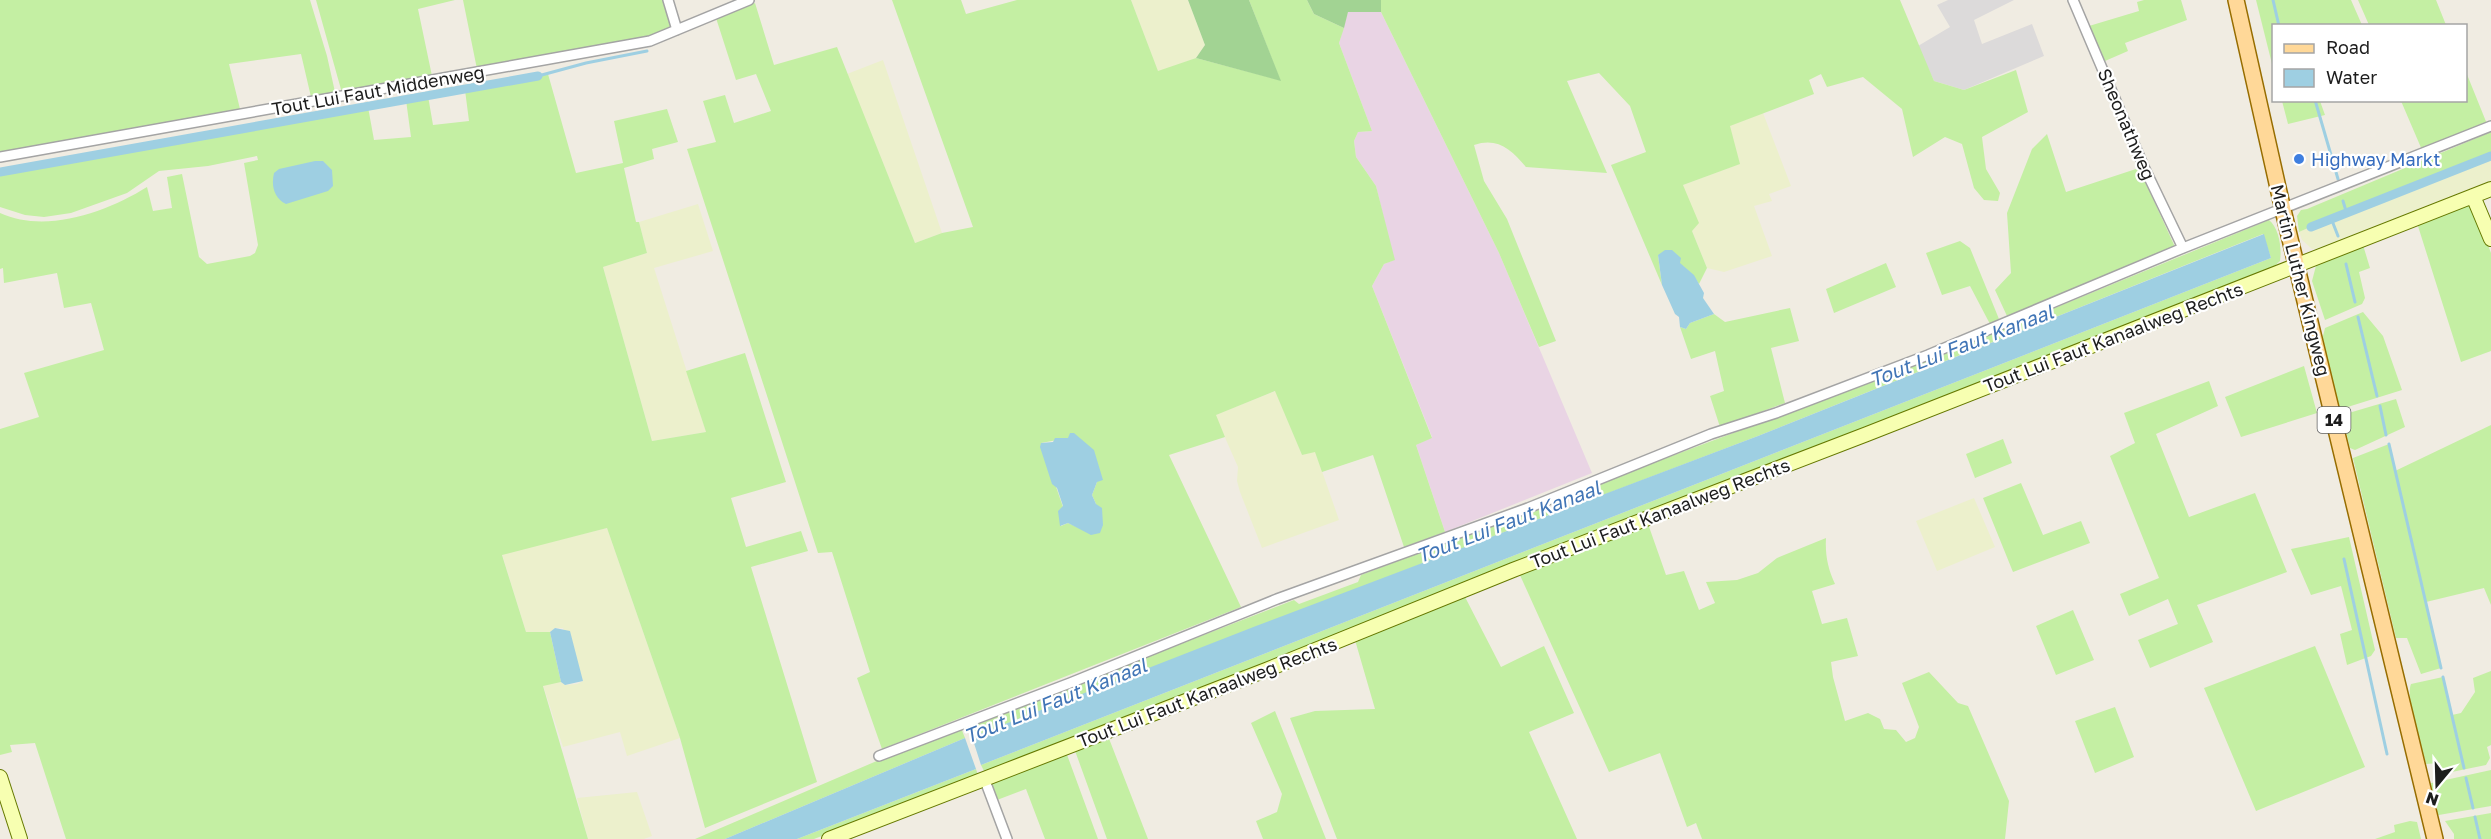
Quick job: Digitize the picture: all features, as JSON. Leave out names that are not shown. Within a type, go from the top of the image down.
[{"type":"main road","name":"Martin Luther Kingweg","points":[[2236,0],[2283,210],[2434,839]]},
{"type":"street","points":[[668,0],[677,30]]},
{"type":"street","name":"Tout Lui Faut Middenweg","points":[[0,157],[650,41],[749,0]]},
{"type":"street","name":"Sheonathweg","points":[[2073,0],[2144,167],[2183,248]]},
{"type":"street","points":[[879,756],[1070,683],[1277,599],[1528,508],[1711,435],[1776,413],[1928,355],[2183,248],[2491,126]]},
{"type":"street","name":"Tout Lui Faut Kanaalweg Rechts","points":[[829,839],[2491,189]]},
{"type":"street","points":[[2473,196],[2491,239]]},
{"type":"street","points":[[0,777],[20,839]]},
{"type":"street","points":[[984,778],[1007,839]]},
{"type":"shaded area","points":[[1948,0],[2014,0],[1974,20],[1982,44],[2032,24],[2044,56],[1964,90],[1934,81],[1918,46],[1950,27],[1937,5]]},
{"type":"shaded area","points":[[1348,12],[1381,12],[1499,253],[1592,473],[1445,532],[1416,445],[1432,437],[1372,286],[1384,264],[1394,260],[1376,186],[1356,157],[1354,141],[1358,132],[1372,131],[1339,43]]},
{"type":"green space","points":[[0,0],[310,0],[335,92],[311,97],[301,54],[229,64],[240,109],[0,152]]},
{"type":"green space","points":[[316,0],[455,0],[418,9],[432,76],[342,93]]},
{"type":"green space","points":[[463,0],[664,0],[673,27],[646,38],[477,69]]},
{"type":"green space","points":[[892,0],[961,0],[966,14],[1017,0],[1131,0],[1158,71],[1196,58],[1280,80],[1249,0],[1307,0],[1314,14],[1344,28],[1339,43],[1372,131],[1358,132],[1354,141],[1356,157],[1376,186],[1395,260],[1384,264],[1372,286],[1432,438],[1416,445],[1445,532],[1404,547],[1373,455],[1322,472],[1315,452],[1302,455],[1275,391],[1216,415],[1225,437],[1169,455],[1241,607],[882,749],[857,678],[870,672],[832,552],[818,553],[687,149],[716,142],[703,101],[725,95],[734,123],[771,111],[756,74],[736,80],[716,18],[755,3],[774,65],[837,47],[915,243],[942,233],[973,227]],"holes":[[[1068,438],[1097,482],[1092,495],[1096,504],[1079,528],[1068,523],[1061,526],[1063,507],[1041,443]]]},
{"type":"green space","points":[[1131,0],[1188,0],[1205,45],[1196,58],[1158,72]]},
{"type":"green space","points":[[1188,0],[1249,0],[1281,81],[1196,58],[1205,45]]},
{"type":"green space","points":[[1307,0],[1381,0],[1381,12],[1348,12],[1344,28],[1314,14]]},
{"type":"green space","points":[[1381,0],[1900,0],[1934,81],[1964,90],[2016,70],[2028,112],[1982,137],[1986,169],[2000,193],[1998,201],[1984,200],[1974,188],[1962,144],[1945,137],[1913,157],[1902,109],[1863,77],[1827,87],[1821,74],[1809,80],[1814,94],[1730,126],[1740,164],[1683,185],[1699,223],[1692,231],[1707,268],[1699,284],[1682,265],[1658,255],[1662,285],[1611,165],[1646,152],[1630,106],[1599,73],[1567,81],[1607,173],[1526,167],[1503,146],[1490,143],[1474,145],[1484,181],[1507,219],[1556,341],[1539,347],[1499,253],[1381,12]]},
{"type":"green space","points":[[2181,0],[2187,20],[2125,43],[2128,51],[2105,61],[2089,26],[2139,11],[2137,2]]},
{"type":"green space","points":[[2256,0],[2351,0],[2362,24],[2272,24],[2272,64]]},
{"type":"green space","points":[[2358,0],[2436,0],[2446,24],[2369,24]]},
{"type":"green space","points":[[883,60],[942,233],[915,243],[847,74]]},
{"type":"green space","points":[[548,74],[576,173],[623,163],[614,121],[667,109],[678,142],[652,149],[654,159],[624,168],[636,222],[639,222],[647,253],[603,267],[652,441],[706,432],[686,371],[745,353],[786,482],[731,498],[746,547],[801,531],[808,551],[751,567],[817,782],[705,828],[680,738],[607,528],[502,555],[526,632],[550,632],[561,682],[543,686],[588,839],[66,839],[35,743],[10,745],[12,752],[0,755],[0,429],[39,417],[24,373],[104,350],[91,303],[64,308],[57,273],[4,283],[3,268],[0,269],[0,213],[18,219],[56,221],[114,205],[147,187],[153,211],[172,208],[167,177],[182,174],[199,257],[207,264],[250,256],[255,253],[258,245],[244,163],[258,160],[257,156],[208,166],[159,171],[127,193],[71,213],[44,217],[25,215],[0,207],[0,172],[368,107],[374,140],[411,137],[406,100],[428,96],[433,125],[469,121],[465,90]]},
{"type":"green space","points":[[2467,74],[2487,124],[2422,150],[2401,102],[2467,102]]},
{"type":"green space","points":[[2282,102],[2320,102],[2325,115],[2288,124]]},
{"type":"green space","points":[[1763,113],[1791,186],[1769,194],[1772,201],[1754,206],[1772,256],[1724,272],[1707,268],[1692,231],[1683,185],[1739,164],[1729,126]]},
{"type":"green space","points":[[2491,132],[2491,156],[2346,211],[2299,232],[2297,216],[2301,210]]},
{"type":"green space","points":[[2047,134],[2066,192],[2139,168],[2175,247],[2007,316],[1995,290],[2011,273],[2007,213],[2032,149]]},
{"type":"green space","points":[[2491,156],[2491,182],[2320,249],[2312,249],[2302,240],[2299,232],[2346,211]]},
{"type":"green space","points":[[698,204],[713,251],[654,268],[706,432],[652,441],[603,267],[647,253],[639,222]]},
{"type":"green space","points":[[2470,204],[2473,206],[2491,253],[2491,351],[2461,362],[2417,223]]},
{"type":"green space","points":[[2269,220],[2277,233],[2281,250],[2280,261],[2269,271],[985,773],[981,765],[2271,258],[2263,234],[1758,436],[1598,497],[1594,485],[1928,360]]},
{"type":"green space","points":[[1960,241],[1970,248],[1999,319],[1990,324],[1970,286],[1942,295],[1926,253]]},
{"type":"green space","points":[[2363,245],[2370,268],[2359,272],[2365,298],[2362,304],[2325,320],[2312,281],[2317,262]]},
{"type":"green space","points":[[1886,263],[1896,287],[1834,313],[1826,289]]},
{"type":"green space","points":[[1790,308],[1799,341],[1771,348],[1785,403],[1720,427],[1710,396],[1724,391],[1715,351],[1691,359],[1680,327],[1686,329],[1690,323],[1714,314],[1725,322]]},
{"type":"green space","points":[[2363,312],[2383,336],[2402,390],[2338,410],[2321,344],[2325,328]]},
{"type":"green space","points":[[2304,366],[2317,413],[2241,437],[2225,397]]},
{"type":"green space","points":[[2209,381],[2218,406],[2156,434],[2189,517],[2255,493],[2287,572],[2197,605],[2213,642],[2150,668],[2138,640],[2178,624],[2168,599],[2129,616],[2120,594],[2159,578],[2110,456],[2135,443],[2124,413]]},
{"type":"green space","points":[[1276,391],[1302,455],[1315,451],[1339,520],[1262,548],[1240,492],[1237,481],[1238,467],[1215,415]]},
{"type":"green space","points":[[2396,399],[2405,427],[2355,450],[2350,448],[2342,415]]},
{"type":"green space","points":[[2491,425],[2491,605],[2484,588],[2426,602],[2441,668],[2421,674],[2407,638],[2396,638],[2353,458],[2389,444],[2395,471]]},
{"type":"green space","points":[[2003,439],[2012,463],[1975,478],[1966,454]]},
{"type":"green space","points":[[2021,483],[2043,535],[2081,521],[2090,543],[2013,572],[1983,498]]},
{"type":"green space","points":[[1974,498],[1995,547],[1937,571],[1916,521]]},
{"type":"green space","points":[[1536,509],[1562,510],[972,737],[969,726],[1294,600],[1299,604],[1358,582],[1361,575]]},
{"type":"green space","points":[[1647,521],[1666,575],[1684,571],[1699,610],[1715,603],[1706,582],[1737,580],[1758,573],[1777,558],[1826,538],[1828,562],[1835,584],[1812,591],[1822,624],[1847,618],[1858,656],[1831,662],[1845,721],[1868,713],[1880,719],[1884,729],[1896,730],[1906,742],[1915,738],[1919,727],[1902,683],[1929,672],[1958,703],[1968,706],[2009,801],[2005,839],[1702,839],[1696,823],[1687,827],[1660,753],[1609,772],[1519,573]]},
{"type":"green space","points":[[607,528],[680,738],[627,756],[620,732],[563,747],[543,685],[561,682],[565,685],[577,684],[583,681],[563,628],[555,628],[550,632],[526,632],[502,554]]},
{"type":"green space","points":[[2349,537],[2375,650],[2371,656],[2347,665],[2340,634],[2352,630],[2341,586],[2311,595],[2291,549]]},
{"type":"green space","points":[[1464,595],[1501,667],[1544,646],[1574,713],[1529,732],[1577,839],[1337,839],[1290,718],[1315,711],[1375,709],[1355,640]]},
{"type":"green space","points":[[2073,610],[2094,660],[2056,675],[2036,626]]},
{"type":"green space","points":[[2315,646],[2365,767],[2256,811],[2204,688]]},
{"type":"green space","points":[[2491,671],[2491,745],[2487,747],[2490,758],[2486,765],[2442,774],[2440,763],[2426,764],[2412,711],[2411,684],[2443,677],[2452,715],[2461,713],[2475,692],[2473,678]]},
{"type":"green space","points":[[2115,707],[2134,757],[2095,773],[2075,721]]},
{"type":"green space","points":[[1275,711],[1326,839],[1263,839],[1256,821],[1277,812],[1282,794],[1251,723]]},
{"type":"green space","points":[[961,728],[965,738],[725,839],[695,839],[879,760]]},
{"type":"green space","points":[[1108,736],[1148,839],[1107,839],[1074,748]]},
{"type":"green space","points":[[1066,752],[1098,839],[1045,839],[1026,789],[997,800],[990,780]]},
{"type":"green space","points":[[976,769],[978,775],[814,839],[797,839]]},
{"type":"green space","points":[[2491,770],[2491,806],[2433,816],[2427,784]]},
{"type":"green space","points":[[637,792],[652,836],[644,839],[588,839],[577,798]]},
{"type":"green space","points":[[2491,813],[2491,839],[2454,839],[2454,834],[2445,821]]},
{"type":"green space","points":[[2410,821],[2417,822],[2421,839],[2375,839],[2395,832],[2394,825]]},
{"type":"water","points":[[323,161],[332,170],[333,186],[328,191],[286,204],[274,191],[274,173],[279,169]]},
{"type":"water","points":[[2264,234],[2271,258],[981,765],[972,737],[1256,626],[1758,436]]},
{"type":"water","points":[[1665,250],[1672,250],[1681,258],[1680,263],[1694,275],[1704,293],[1703,298],[1714,314],[1690,323],[1686,329],[1680,327],[1679,317],[1675,314],[1662,285],[1658,255]]},
{"type":"water","points":[[1070,433],[1074,433],[1094,450],[1103,480],[1097,482],[1092,495],[1096,504],[1102,508],[1103,525],[1100,533],[1091,535],[1068,523],[1060,526],[1058,511],[1063,506],[1057,488],[1052,484],[1040,447],[1041,443],[1053,442],[1055,438],[1068,438]]},
{"type":"water","points":[[555,628],[570,631],[583,681],[565,685],[561,682],[550,632]]},
{"type":"water","points":[[965,738],[976,769],[797,839],[725,839]]},
{"type":"waterway","points":[[2273,0],[2279,24]]},
{"type":"waterway","points":[[538,76],[586,63],[647,51]]},
{"type":"waterway","points":[[0,172],[538,76]]},
{"type":"waterway","points":[[2316,102],[2338,179]]},
{"type":"waterway","name":"Tout Lui Faut Kanaal","points":[[2311,227],[2491,156]]},
{"type":"waterway","points":[[2343,201],[2346,211]]},
{"type":"waterway","points":[[2331,218],[2338,236]]},
{"type":"waterway","points":[[2346,264],[2355,302]]},
{"type":"waterway","points":[[2358,317],[2377,396]]},
{"type":"waterway","points":[[2380,406],[2386,435]]},
{"type":"waterway","points":[[2389,444],[2441,668]]},
{"type":"waterway","points":[[2344,559],[2387,754]]},
{"type":"waterway","points":[[2443,677],[2464,768]]},
{"type":"waterway","points":[[2466,778],[2473,808]]},
{"type":"waterway","points":[[2475,817],[2480,839]]},
{"type":"place","name":"Highway Markt","points":[[2299,159]]}]
